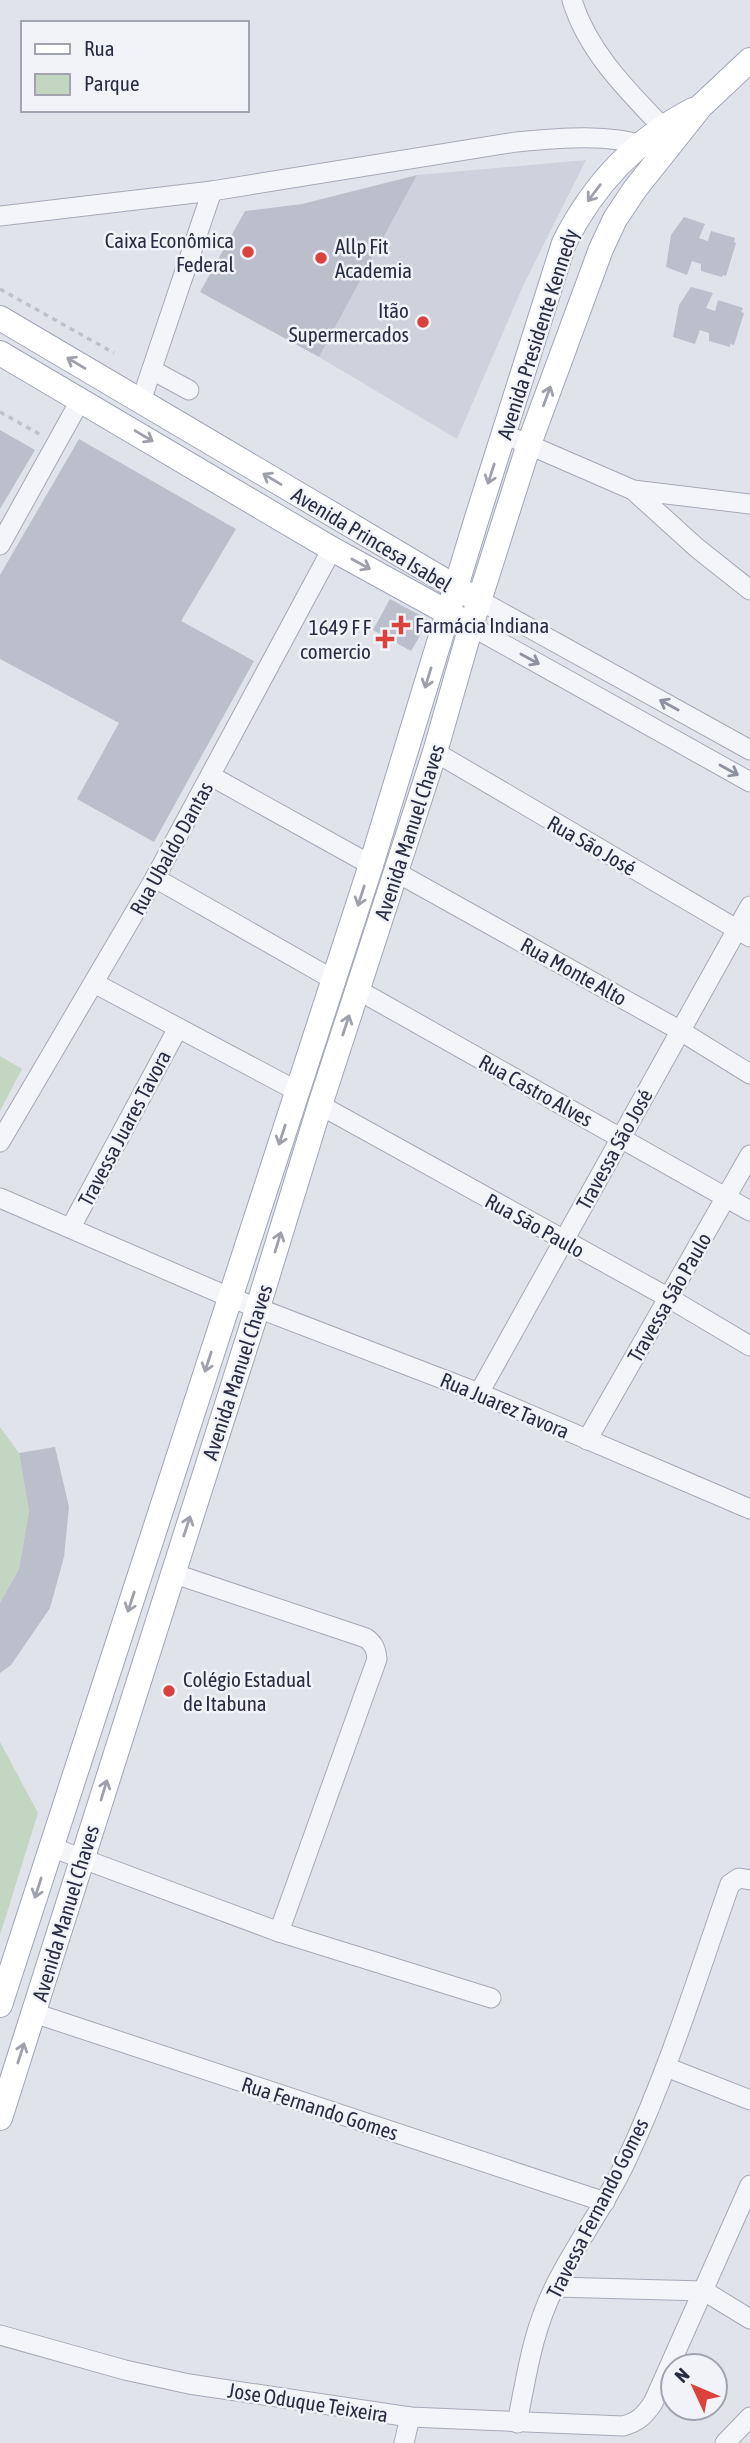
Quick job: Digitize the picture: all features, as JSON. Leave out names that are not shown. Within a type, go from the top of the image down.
[{"type":"main road","name":"Avenida Presidente Kennedy","points":[[449,613],[564,243],[579,214],[601,184],[701,106],[750,60]]},
{"type":"main road","name":"Avenida Presidente Kennedy","points":[[471,625],[529,444],[601,248],[660,140]]},
{"type":"main road","name":"Avenida Princesa Isabel","points":[[0,318],[456,589],[479,600]]},
{"type":"main road","name":"Avenida Princesa Isabel","points":[[0,353],[332,549],[471,625]]},
{"type":"main road","name":"Avenida Manuel Chaves","points":[[0,2005],[334,980],[449,613]]},
{"type":"main road","name":"Avenida Manuel Chaves","points":[[0,2119],[320,1105],[435,752],[471,625]]},
{"type":"street","points":[[572,0],[577,19],[595,51],[660,140]]},
{"type":"street","points":[[0,216],[212,191],[516,142],[560,138],[660,140]]},
{"type":"street","points":[[141,401],[212,191]]},
{"type":"street","points":[[152,370],[189,390]]},
{"type":"street","points":[[0,545],[81,399]]},
{"type":"street","points":[[504,434],[633,490],[750,503]]},
{"type":"street","points":[[633,490],[750,590]]},
{"type":"street","name":"Rua Ubaldo Dantas","points":[[0,1142],[155,878],[332,549]]},
{"type":"street","name":"Avenida Princesa Isabel","points":[[479,600],[750,750]]},
{"type":"street","name":"Avenida Princesa Isabel","points":[[471,625],[750,782]]},
{"type":"street","name":"Rua São José","points":[[435,752],[743,933]]},
{"type":"street","points":[[211,776],[371,865]]},
{"type":"street","name":"Rua Monte Alto","points":[[396,872],[679,1030],[750,1074]]},
{"type":"street","points":[[155,878],[334,980]]},
{"type":"street","name":"Travessa São José","points":[[479,1393],[622,1138],[679,1030],[743,933],[750,906]]},
{"type":"street","points":[[94,983],[297,1091]]},
{"type":"street","name":"Rua Castro Alves","points":[[358,990],[750,1211]]},
{"type":"street","name":"Travessa Juares Tavora","points":[[71,1227],[178,1028]]},
{"type":"street","name":"Rua São Paulo","points":[[320,1105],[669,1298],[750,1346]]},
{"type":"street","name":"Travessa São Paulo","points":[[587,1440],[750,1155]]},
{"type":"street","points":[[0,1198],[229,1297]]},
{"type":"street","name":"Rua Juarez Tavora","points":[[229,1297],[479,1393],[750,1509]]},
{"type":"street","points":[[172,1573],[366,1638],[373,1643],[376,1650],[377,1659],[279,1932]]},
{"type":"street","points":[[51,1847],[279,1932],[491,1998]]},
{"type":"street","name":"Travessa Fernando Gomes","points":[[517,2423],[533,2339],[555,2287],[606,2202],[628,2157],[666,2067],[730,1884],[742,1880]]},
{"type":"street","name":"Rua Fernando Gomes","points":[[34,2013],[606,2202]]},
{"type":"street","points":[[666,2067],[750,2100]]},
{"type":"street","points":[[704,2291],[750,2185]]},
{"type":"street","points":[[555,2287],[704,2291],[750,2319]]},
{"type":"street","name":"Jose Oduque Teixeira","points":[[0,2335],[125,2370],[189,2384],[410,2417],[622,2426],[636,2423],[653,2403],[704,2291]]},
{"type":"street","points":[[404,2443],[410,2417]]},
{"type":"street","points":[[725,2443],[750,2417]]},
{"type":"path","points":[[0,289],[114,354]]},
{"type":"path","points":[[0,412],[55,443]]},
{"type":"shaded area","name":"Itão Supermercados","points":[[586,160],[523,286],[457,439],[319,357],[417,175]]},
{"type":"green space","points":[[0,1056],[22,1069],[0,1111]]},
{"type":"green space","points":[[0,1427],[19,1453],[29,1511],[19,1569],[0,1603]]},
{"type":"green space","points":[[0,1742],[38,1813],[0,1935]]},
{"type":"building","name":"Allp Fit Academia","points":[[417,175],[319,357],[200,292],[245,211],[302,204]]},
{"type":"building","points":[[684,217],[705,224],[699,238],[708,241],[711,231],[735,238],[736,243],[726,276],[701,271],[701,264],[692,261],[687,275],[666,267],[671,235]]},
{"type":"building","points":[[691,287],[713,293],[706,308],[715,311],[718,300],[743,308],[741,312],[744,313],[734,345],[730,344],[730,347],[709,341],[709,333],[700,330],[695,344],[673,337],[679,305]]},
{"type":"building","points":[[0,430],[35,450],[0,509]]},
{"type":"building","points":[[79,439],[236,529],[181,621],[254,661],[154,842],[77,799],[119,723],[0,659],[0,575]]},
{"type":"building","name":"Farmácia Indiana","points":[[390,599],[429,620],[411,651],[373,630]]},
{"type":"building","points":[[55,1447],[69,1507],[64,1557],[50,1608],[11,1665],[0,1673],[0,1603],[19,1569],[29,1511],[19,1453]]},
{"type":"place","name":"Caixa Econômica Federal","points":[[248,252]]},
{"type":"place","name":"Allp Fit Academia","points":[[321,258]]},
{"type":"place","name":"Itão Supermercados","points":[[423,322]]},
{"type":"place","name":"Farmácia Indiana","points":[[401,625]]},
{"type":"place","name":"1649 F F comercio","points":[[385,639]]},
{"type":"place","name":"Colégio Estadual de Itabuna","points":[[169,1691]]}]
